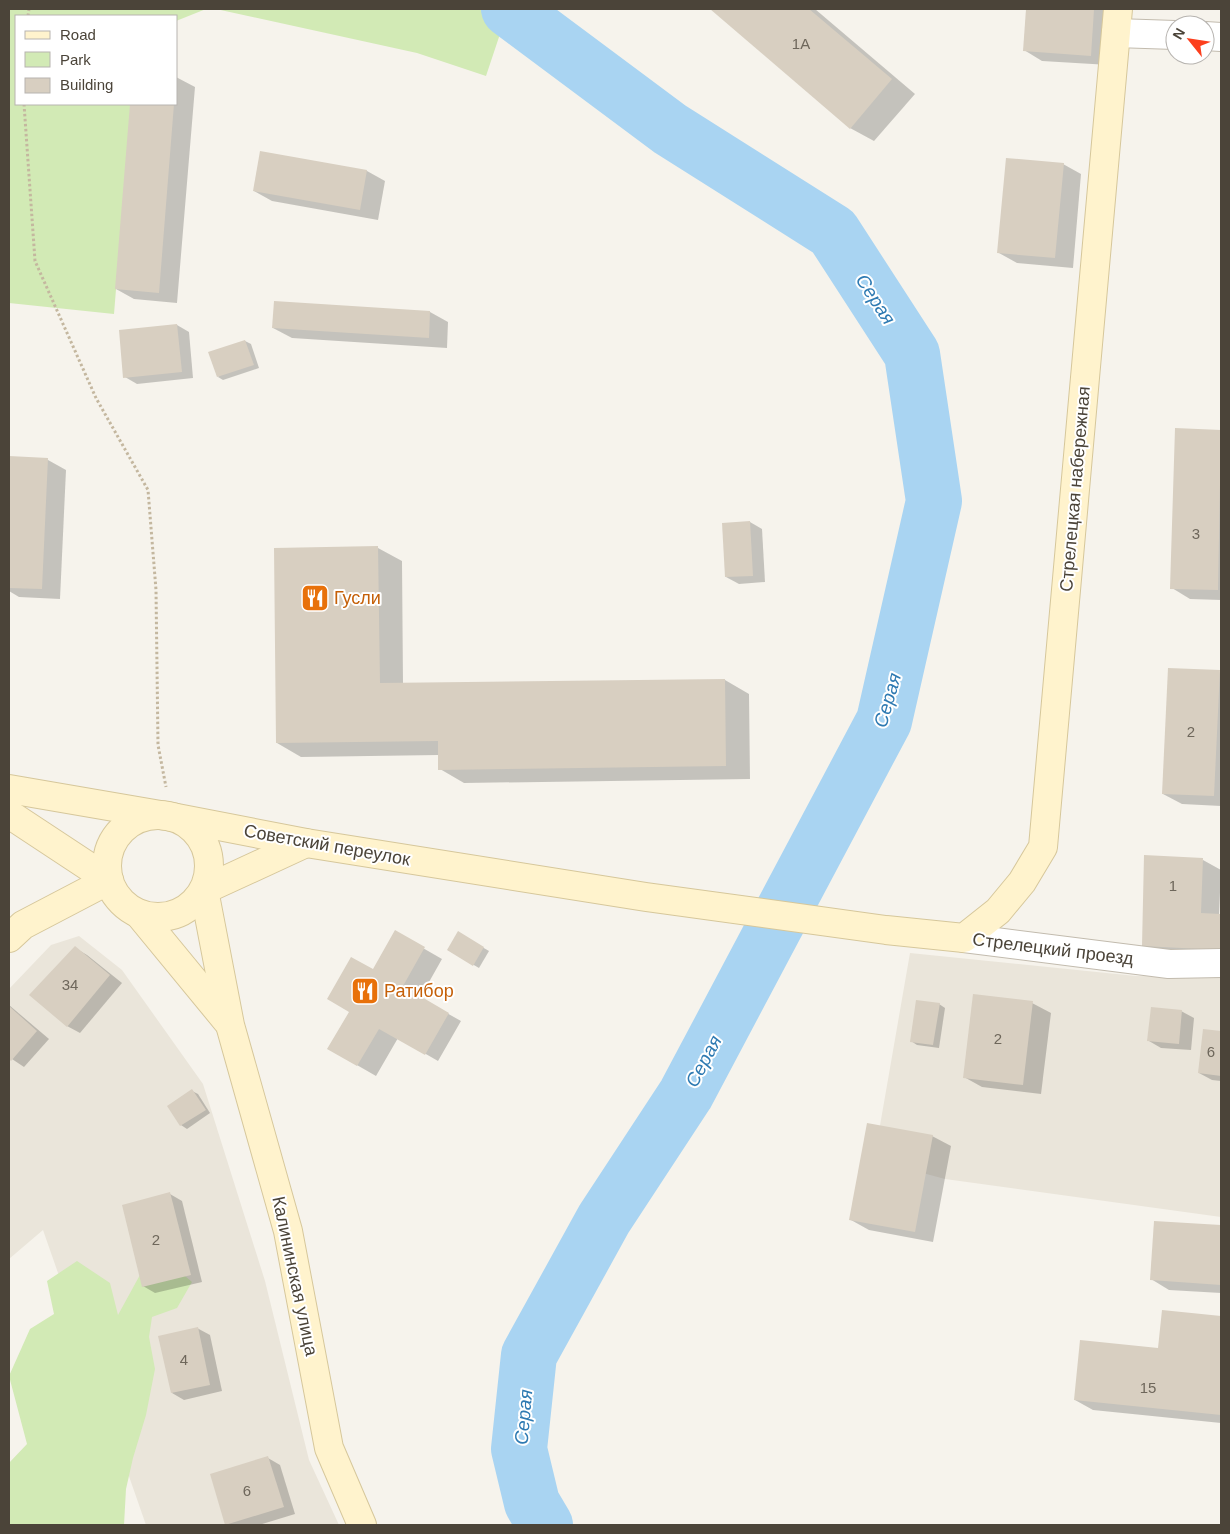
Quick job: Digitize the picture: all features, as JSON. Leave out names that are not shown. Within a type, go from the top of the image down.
[{"type":"street","points":[[1117,21],[1165,33]]},
{"type":"street","name":"Стрелецкая набережная","points":[[964,938],[998,911],[1022,882],[1043,847],[1117,21]]},
{"type":"street","name":"Советский переулок","points":[[9,789],[172,817],[306,843],[646,896],[886,930]]},
{"type":"street","points":[[9,814],[109,880]]},
{"type":"street","points":[[139,914],[158,918],[176,914],[187,909],[204,890],[209,876],[209,861],[205,846],[197,833],[186,823],[172,817],[159,815],[145,817],[133,822],[123,830],[114,841],[109,853],[107,866],[109,880],[120,900],[139,914],[230,1025]]},
{"type":"street","points":[[204,890],[306,843]]},
{"type":"street","points":[[9,938],[23,925],[109,880]]},
{"type":"street","name":"Калининская улица","points":[[204,890],[230,1025],[288,1231],[330,1448],[362,1525]]},
{"type":"street","name":"Стрелецкий проезд","points":[[886,930],[1169,964],[1221,963]]},
{"type":"path","points":[[24,105],[35,261],[96,398],[148,490],[156,590],[158,745],[172,817]]},
{"type":"shaded area","points":[[79,936],[122,970],[203,1084],[265,1281],[309,1460],[339,1525],[146,1525],[43,1230],[9,1259],[9,989],[51,945]]},
{"type":"shaded area","points":[[910,953],[1136,976],[1221,977],[1221,1217],[945,1179],[874,1160]]},
{"type":"green space","points":[[9,9],[206,9],[178,20],[178,15],[15,15],[15,105],[131,105],[114,314],[9,303]]},
{"type":"green space","points":[[216,9],[480,9],[502,28],[486,76],[417,53]]},
{"type":"green space","points":[[165,1259],[192,1282],[177,1308],[152,1317],[149,1337],[155,1369],[146,1415],[126,1489],[124,1525],[9,1525],[9,1463],[27,1444],[9,1376],[30,1329],[54,1314],[47,1281],[77,1261],[110,1283],[118,1315],[141,1273]]},
{"type":"building","points":[[710,9],[809,9],[892,79],[850,129]]},
{"type":"building","points":[[1026,9],[1094,9],[1091,56],[1023,51]]},
{"type":"building","points":[[130,105],[174,105],[159,293],[115,289]]},
{"type":"building","points":[[260,151],[367,170],[360,210],[253,191]]},
{"type":"building","points":[[1006,158],[1064,163],[1055,258],[997,253]]},
{"type":"building","points":[[274,301],[430,311],[429,338],[272,328]]},
{"type":"building","points":[[177,324],[182,372],[123,378],[119,330]]},
{"type":"building","points":[[245,340],[254,365],[217,377],[208,352]]},
{"type":"building","points":[[1175,428],[1221,430],[1218,590],[1170,589]]},
{"type":"building","points":[[9,456],[48,458],[42,589],[9,588]]},
{"type":"building","points":[[750,521],[753,576],[725,577],[722,523]]},
{"type":"building","points":[[378,546],[380,683],[725,679],[726,766],[438,770],[438,741],[276,743],[274,548]]},
{"type":"building","points":[[1168,668],[1220,670],[1214,796],[1162,794]]},
{"type":"building","points":[[1144,855],[1203,858],[1201,913],[1221,914],[1221,950],[1142,946]]},
{"type":"building","points":[[395,930],[425,947],[403,986],[449,1013],[425,1055],[379,1029],[357,1066],[327,1049],[349,1012],[327,999],[351,957],[373,969]]},
{"type":"building","points":[[458,931],[484,947],[473,966],[447,950]]},
{"type":"building","points":[[75,946],[110,975],[67,1027],[29,995]]},
{"type":"building","points":[[973,994],[1033,1001],[1023,1085],[963,1078]]},
{"type":"building","points":[[916,1000],[940,1003],[933,1045],[910,1042]]},
{"type":"building","points":[[9,1006],[37,1031],[11,1061],[9,1059]]},
{"type":"building","points":[[1151,1007],[1182,1010],[1179,1044],[1147,1041]]},
{"type":"building","points":[[1203,1029],[1221,1031],[1221,1076],[1198,1073]]},
{"type":"building","points":[[192,1089],[206,1110],[180,1126],[167,1106]]},
{"type":"building","points":[[867,1123],[933,1135],[915,1232],[849,1220]]},
{"type":"building","points":[[170,1192],[191,1275],[142,1287],[122,1205]]},
{"type":"building","points":[[1154,1221],[1221,1225],[1221,1285],[1150,1280]]},
{"type":"building","points":[[1162,1310],[1221,1316],[1221,1415],[1074,1400],[1080,1340],[1158,1348]]},
{"type":"building","points":[[198,1327],[210,1385],[171,1393],[158,1336]]},
{"type":"building","points":[[268,1456],[284,1507],[225,1525],[210,1474]]},
{"type":"waterway","name":"Серая","points":[[509,9],[670,129],[833,232],[912,354],[934,501],[884,721],[686,1094],[604,1219],[529,1355],[519,1449],[532,1503],[545,1525]]},
{"type":"place","name":"Гусли","points":[[315,598]]},
{"type":"place","name":"Ратибор","points":[[365,991]]}]
